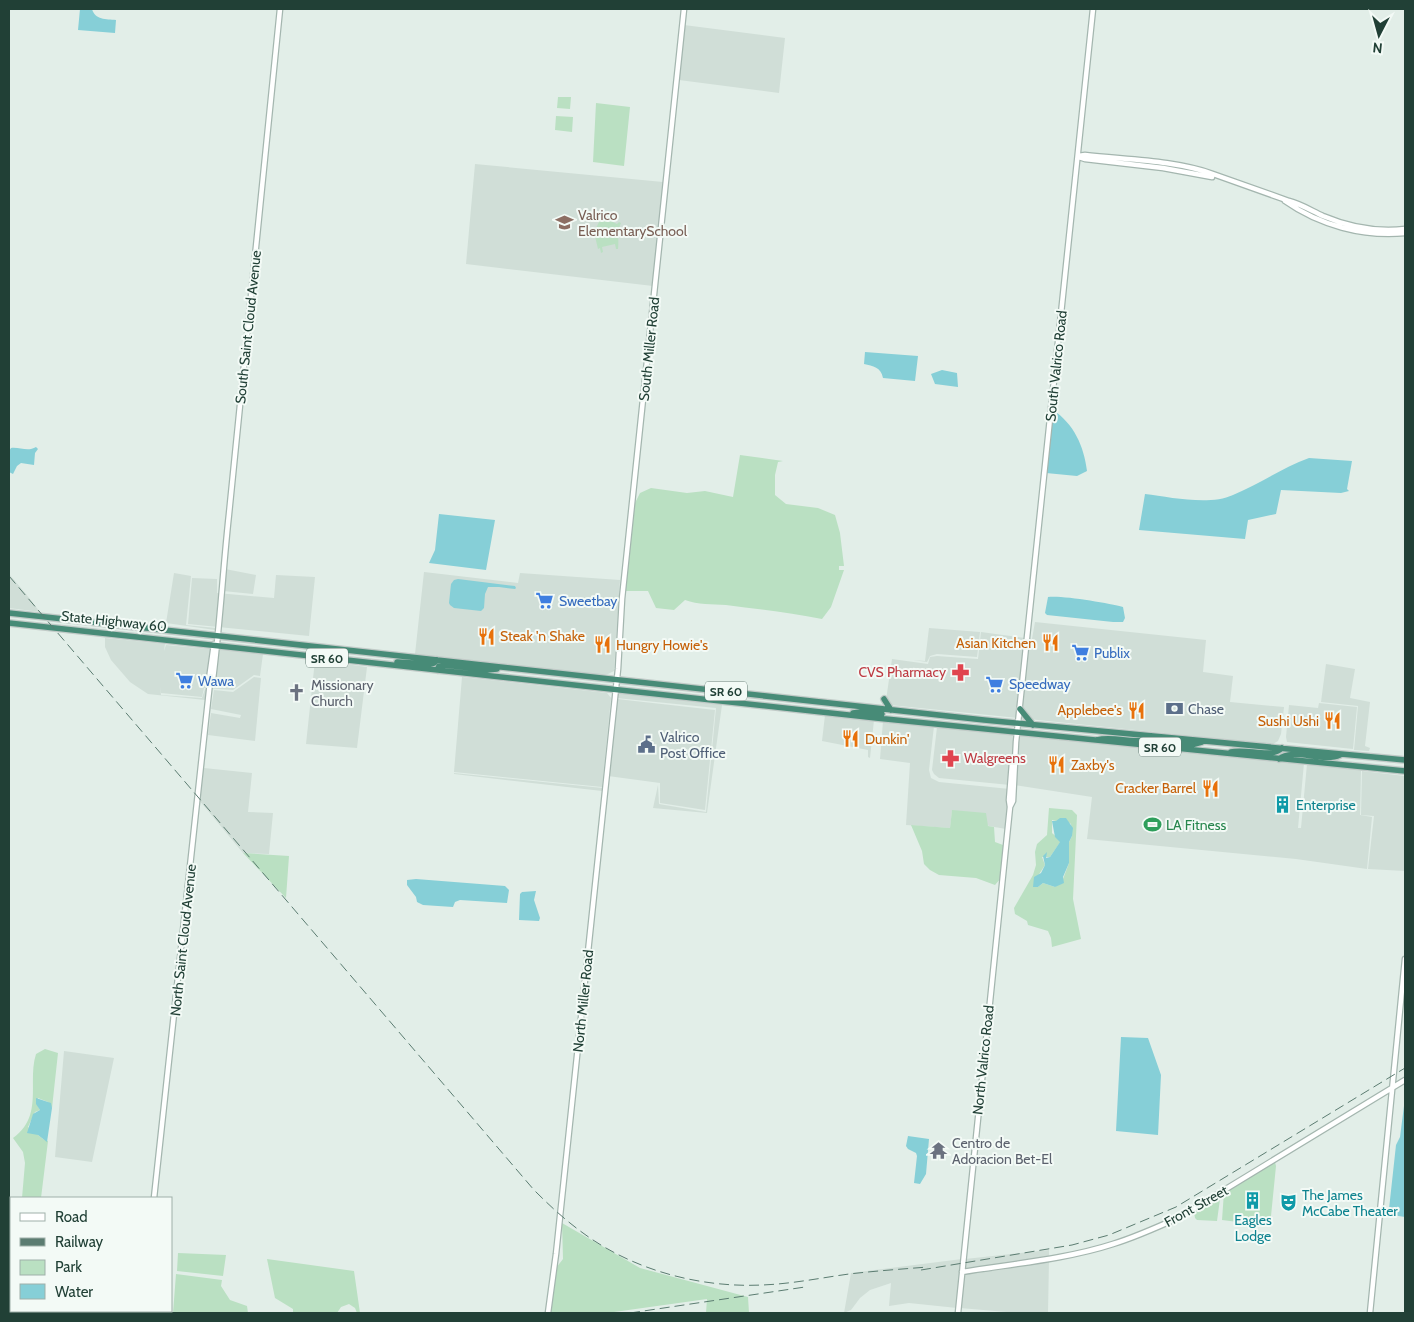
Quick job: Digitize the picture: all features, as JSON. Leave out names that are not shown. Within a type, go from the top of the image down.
[{"type":"highway","name":"SR 60","points":[[9,614],[1033,725],[1405,760]]},
{"type":"highway","name":"State Highway 60","points":[[9,623],[215,646]]},
{"type":"highway","name":"SR 60","points":[[215,646],[1093,741],[1405,771]]},
{"type":"highway","points":[[372,662],[430,664],[437,660]]},
{"type":"highway","points":[[437,670],[439,666],[444,665],[487,670],[504,667]]},
{"type":"highway","points":[[729,701],[730,692]]},
{"type":"highway","points":[[884,699],[891,710]]},
{"type":"highway","points":[[1020,709],[1033,725]]},
{"type":"highway","points":[[848,715],[860,712],[882,714]]},
{"type":"highway","points":[[1093,741],[1112,738],[1143,741],[1151,736]]},
{"type":"highway","points":[[1150,746],[1155,742],[1191,745],[1207,741]]},
{"type":"highway","points":[[1227,754],[1242,750],[1273,753],[1278,752],[1282,748]]},
{"type":"highway","points":[[1279,759],[1287,754],[1332,758],[1342,754]]},
{"type":"street","name":"South Saint Cloud Avenue","points":[[215,646],[260,225],[280,9]]},
{"type":"street","name":"South Miller Road","points":[[615,689],[622,599],[684,9]]},
{"type":"street","name":"South Valrico Road","points":[[1018,723],[1093,9]]},
{"type":"street","points":[[1078,156],[1085,159],[1220,177],[1348,224],[1378,229],[1405,229]]},
{"type":"street","points":[[1282,199],[1311,216],[1340,227],[1368,233],[1405,233]]},
{"type":"street","name":"North Saint Cloud Avenue","points":[[154,1197],[210,682],[213,680],[215,646]]},
{"type":"street","name":"North Miller Road","points":[[548,1313],[578,1055],[615,689]]},
{"type":"street","name":"North Valrico Road","points":[[958,1313],[1010,807],[1012,764],[1018,723]]},
{"type":"street","points":[[1370,1313],[1405,959]]},
{"type":"street","name":"Front Street","points":[[962,1272],[1080,1253],[1112,1245],[1143,1234],[1180,1217],[1405,1080]]},
{"type":"shaded area","points":[[684,25],[785,38],[779,93],[679,80]]},
{"type":"shaded area","name":"Valrico ElementarySchool","points":[[475,164],[663,182],[653,286],[466,264]]},
{"type":"shaded area","points":[[225,569],[256,575],[253,594],[223,591]]},
{"type":"shaded area","points":[[424,572],[518,583],[520,573],[620,580],[614,671],[601,675],[415,654]]},
{"type":"shaded area","points":[[174,573],[191,576],[186,625],[216,628],[215,630],[166,623]]},
{"type":"shaded area","points":[[9,574],[26,594],[40,612],[9,608]]},
{"type":"shaded area","points":[[276,575],[315,577],[309,636],[188,624],[192,578],[217,579],[217,593],[274,598]]},
{"type":"shaded area","points":[[1035,622],[1206,640],[1203,672],[1233,676],[1230,702],[1284,707],[1281,734],[1278,741],[1273,744],[890,705],[886,700],[892,659],[928,664],[930,657],[937,656],[978,659],[981,632],[1032,639]]},
{"type":"shaded area","points":[[929,628],[980,632],[977,657],[937,654],[930,656],[927,662],[913,660],[925,661]]},
{"type":"shaded area","points":[[105,638],[165,644],[164,651],[166,645],[263,654],[260,676],[254,675],[233,690],[204,688],[202,697],[161,693],[160,686],[161,695],[202,698],[205,689],[205,700],[148,694],[130,682],[111,660],[105,647]]},
{"type":"shaded area","points":[[315,660],[367,667],[357,748],[306,744]]},
{"type":"shaded area","points":[[1326,664],[1355,669],[1350,698],[1370,702],[1365,746],[1370,748],[1369,751],[1354,750],[1358,706],[1321,702]]},
{"type":"shaded area","points":[[254,677],[261,678],[255,741],[208,735],[211,713],[240,718],[241,715],[211,709],[214,690],[233,692]]},
{"type":"shaded area","points":[[462,677],[607,693],[611,698],[602,787],[454,772]]},
{"type":"shaded area","points":[[616,693],[722,705],[707,813],[653,808],[658,785],[659,804],[706,812],[716,708],[616,698]]},
{"type":"shaded area","points":[[617,699],[715,710],[705,810],[660,803],[660,783],[608,776]]},
{"type":"shaded area","points":[[1319,703],[1357,707],[1353,749],[1287,742],[1289,705],[1318,708]]},
{"type":"shaded area","points":[[825,715],[874,720],[870,758],[868,757],[868,750],[822,741]]},
{"type":"shaded area","points":[[883,721],[934,726],[929,770],[931,778],[939,782],[1010,789],[1006,829],[989,826],[952,811],[950,828],[906,825],[910,763],[880,759]]},
{"type":"shaded area","points":[[937,727],[1015,735],[1010,785],[939,778],[932,770]]},
{"type":"shaded area","points":[[1019,735],[1304,763],[1298,828],[1301,828],[1307,764],[1384,771],[1361,771],[1360,815],[1372,817],[1367,869],[1296,859],[1087,839],[1092,797],[1014,785]]},
{"type":"shaded area","points":[[207,743],[204,768],[252,773],[248,812],[273,813],[269,854],[243,853],[199,800]]},
{"type":"shaded area","points":[[1362,771],[1405,776],[1405,871],[1368,869],[1374,816],[1361,815]]},
{"type":"shaded area","points":[[454,773],[603,788],[602,791]]},
{"type":"shaded area","points":[[64,1051],[114,1058],[92,1162],[55,1157]]},
{"type":"shaded area","points":[[1049,1250],[1049,1256],[964,1269],[965,1259]]},
{"type":"shaded area","points":[[962,1259],[957,1308],[909,1303],[889,1306],[891,1283],[870,1290],[860,1298],[851,1310],[844,1313],[851,1273]]},
{"type":"shaded area","points":[[1049,1260],[1048,1313],[1018,1313],[960,1308],[964,1273]]},
{"type":"green space","points":[[558,97],[571,97],[570,109],[557,108]]},
{"type":"green space","points":[[596,103],[630,107],[624,166],[593,162]]},
{"type":"green space","points":[[556,116],[573,117],[572,132],[555,130]]},
{"type":"green space","points":[[606,212],[605,218],[617,224],[621,223],[618,249],[616,249],[615,244],[602,247],[603,252],[601,253],[600,248],[598,249],[594,232],[603,214],[605,215]]},
{"type":"green space","points":[[740,455],[783,461],[778,462],[775,475],[775,495],[786,504],[818,508],[835,515],[840,533],[844,566],[839,566],[839,570],[844,570],[831,607],[822,619],[726,605],[700,604],[685,600],[674,610],[656,608],[648,591],[625,591],[635,503],[640,493],[651,488],[687,493],[705,491],[733,497]]},
{"type":"green space","points":[[1049,808],[1072,810],[1077,815],[1073,899],[1081,939],[1052,947],[1048,931],[1028,925],[1027,921],[1015,914],[1014,908],[1033,875],[1036,865],[1035,852],[1037,844],[1047,835]],"holes":[[[1066,819],[1071,824],[1072,836],[1069,842],[1069,863],[1063,879],[1055,887],[1043,883],[1038,887],[1034,882],[1045,865],[1042,857],[1050,857],[1061,841],[1052,833],[1052,820]]]},
{"type":"green space","points":[[952,810],[986,813],[988,826],[994,827],[995,842],[1003,845],[1001,878],[995,885],[976,878],[939,875],[924,864],[922,851],[911,825],[950,828]]},
{"type":"green space","points":[[243,853],[289,856],[286,898]]},
{"type":"green space","points":[[45,1049],[58,1053],[52,1108],[48,1102],[38,1098],[40,1110],[35,1112],[28,1127],[48,1141],[41,1197],[22,1197],[25,1163],[23,1152],[13,1138],[23,1129],[32,1109],[36,1054]]},
{"type":"green space","points":[[1275,1162],[1270,1226],[1222,1220],[1224,1192]]},
{"type":"green space","points":[[1217,1197],[1220,1199],[1217,1221],[1197,1220],[1194,1212]]},
{"type":"green space","points":[[562,1223],[640,1268],[748,1297],[749,1313],[706,1313],[707,1299],[607,1313],[550,1313],[556,1268],[563,1259]]},
{"type":"green space","points":[[178,1253],[226,1255],[223,1276],[177,1271]]},
{"type":"green space","points":[[267,1259],[354,1271],[360,1313],[357,1313],[355,1308],[349,1304],[341,1307],[337,1313],[293,1313],[293,1309],[275,1298]]},
{"type":"green space","points":[[176,1274],[222,1280],[221,1286],[230,1300],[247,1306],[248,1313],[173,1313]]},
{"type":"water","points":[[80,9],[92,9],[93,13],[98,17],[116,20],[115,33],[78,30]]},
{"type":"water","points":[[865,352],[918,356],[915,381],[883,378],[878,369],[864,364]]},
{"type":"water","points":[[942,370],[957,373],[958,387],[935,384],[931,374]]},
{"type":"water","points":[[1053,410],[1067,422],[1080,444],[1087,471],[1077,476],[1046,473]]},
{"type":"water","points":[[36,447],[38,449],[35,453],[34,465],[21,463],[13,474],[9,472],[9,451],[11,448],[27,449]]},
{"type":"water","points":[[1309,458],[1352,461],[1347,489],[1349,491],[1341,493],[1281,490],[1276,514],[1248,520],[1245,539],[1139,530],[1145,494],[1189,500],[1223,498],[1243,491],[1289,466]]},
{"type":"water","points":[[439,514],[495,520],[486,570],[429,563],[435,550]]},
{"type":"water","points":[[454,580],[515,586],[516,588],[488,587],[485,594],[484,608],[481,611],[454,608],[449,603],[451,584]]},
{"type":"water","points":[[1048,597],[1074,598],[1123,607],[1125,618],[1123,622],[1113,622],[1047,615],[1045,613]]},
{"type":"water","points":[[1066,818],[1073,828],[1069,842],[1069,863],[1063,877],[1064,883],[1055,887],[1043,883],[1038,887],[1033,887],[1034,877],[1041,873],[1045,865],[1043,856],[1047,852],[1046,858],[1050,857],[1060,842],[1055,837],[1052,821]]},
{"type":"water","points":[[416,879],[505,886],[509,890],[507,903],[460,900],[455,902],[453,907],[423,905],[417,902],[416,897],[407,885],[407,880]]},
{"type":"water","points":[[536,891],[534,900],[540,918],[539,921],[519,920],[520,894],[522,892]]},
{"type":"water","points":[[1121,1037],[1148,1038],[1161,1075],[1158,1135],[1116,1131]]},
{"type":"water","points":[[36,1098],[51,1103],[52,1108],[47,1142],[38,1135],[27,1133],[33,1114],[40,1110],[36,1104]]},
{"type":"water","points":[[1405,1098],[1405,1217],[1392,1215],[1389,1209],[1396,1145],[1400,1137]]},
{"type":"water","points":[[908,1136],[929,1139],[926,1174],[920,1184],[914,1183],[917,1156],[916,1153],[906,1146]]},
{"type":"railway","points":[[9,576],[534,1190],[576,1228],[603,1246],[645,1267],[691,1280],[715,1283],[739,1285],[773,1284],[849,1274],[928,1267]]},
{"type":"railway","points":[[921,1270],[1072,1245],[1109,1235],[1176,1207],[1405,1068]]},
{"type":"railway","points":[[630,1313],[805,1287]]},
{"type":"place","name":"Valrico ElementarySchool","points":[[564,223]]},
{"type":"place","name":"Sweetbay","points":[[545,601]]},
{"type":"place","name":"Steak 'n Shake","points":[[486,636]]},
{"type":"place","name":"Asian Kitchen","points":[[1050,643]]},
{"type":"place","name":"Hungry Howie's","points":[[602,645]]},
{"type":"place","name":"Publix","points":[[1080,653]]},
{"type":"place","name":"CVS Pharmacy","points":[[960,672]]},
{"type":"place","name":"Wawa","points":[[184,681]]},
{"type":"place","name":"Speedway","points":[[995,684]]},
{"type":"place","name":"Missionary Church","points":[[297,693]]},
{"type":"place","name":"Chase","points":[[1174,709]]},
{"type":"place","name":"Applebee's","points":[[1136,710]]},
{"type":"place","name":"Sushi Ushi","points":[[1333,721]]},
{"type":"place","name":"Dunkin'","points":[[851,739]]},
{"type":"place","name":"Valrico Post Office","points":[[646,745]]},
{"type":"place","name":"Walgreens","points":[[950,758]]},
{"type":"place","name":"Zaxby's","points":[[1057,765]]},
{"type":"place","name":"Cracker Barrel","points":[[1210,788]]},
{"type":"place","name":"Enterprise","points":[[1282,805]]},
{"type":"place","name":"LA Fitness","points":[[1152,825]]},
{"type":"place","name":"Centro de Adoracion Bet-El","points":[[938,1151]]},
{"type":"place","name":"Eagles Lodge","points":[[1253,1200]]},
{"type":"place","name":"The James McCabe Theater","points":[[1288,1203]]}]
